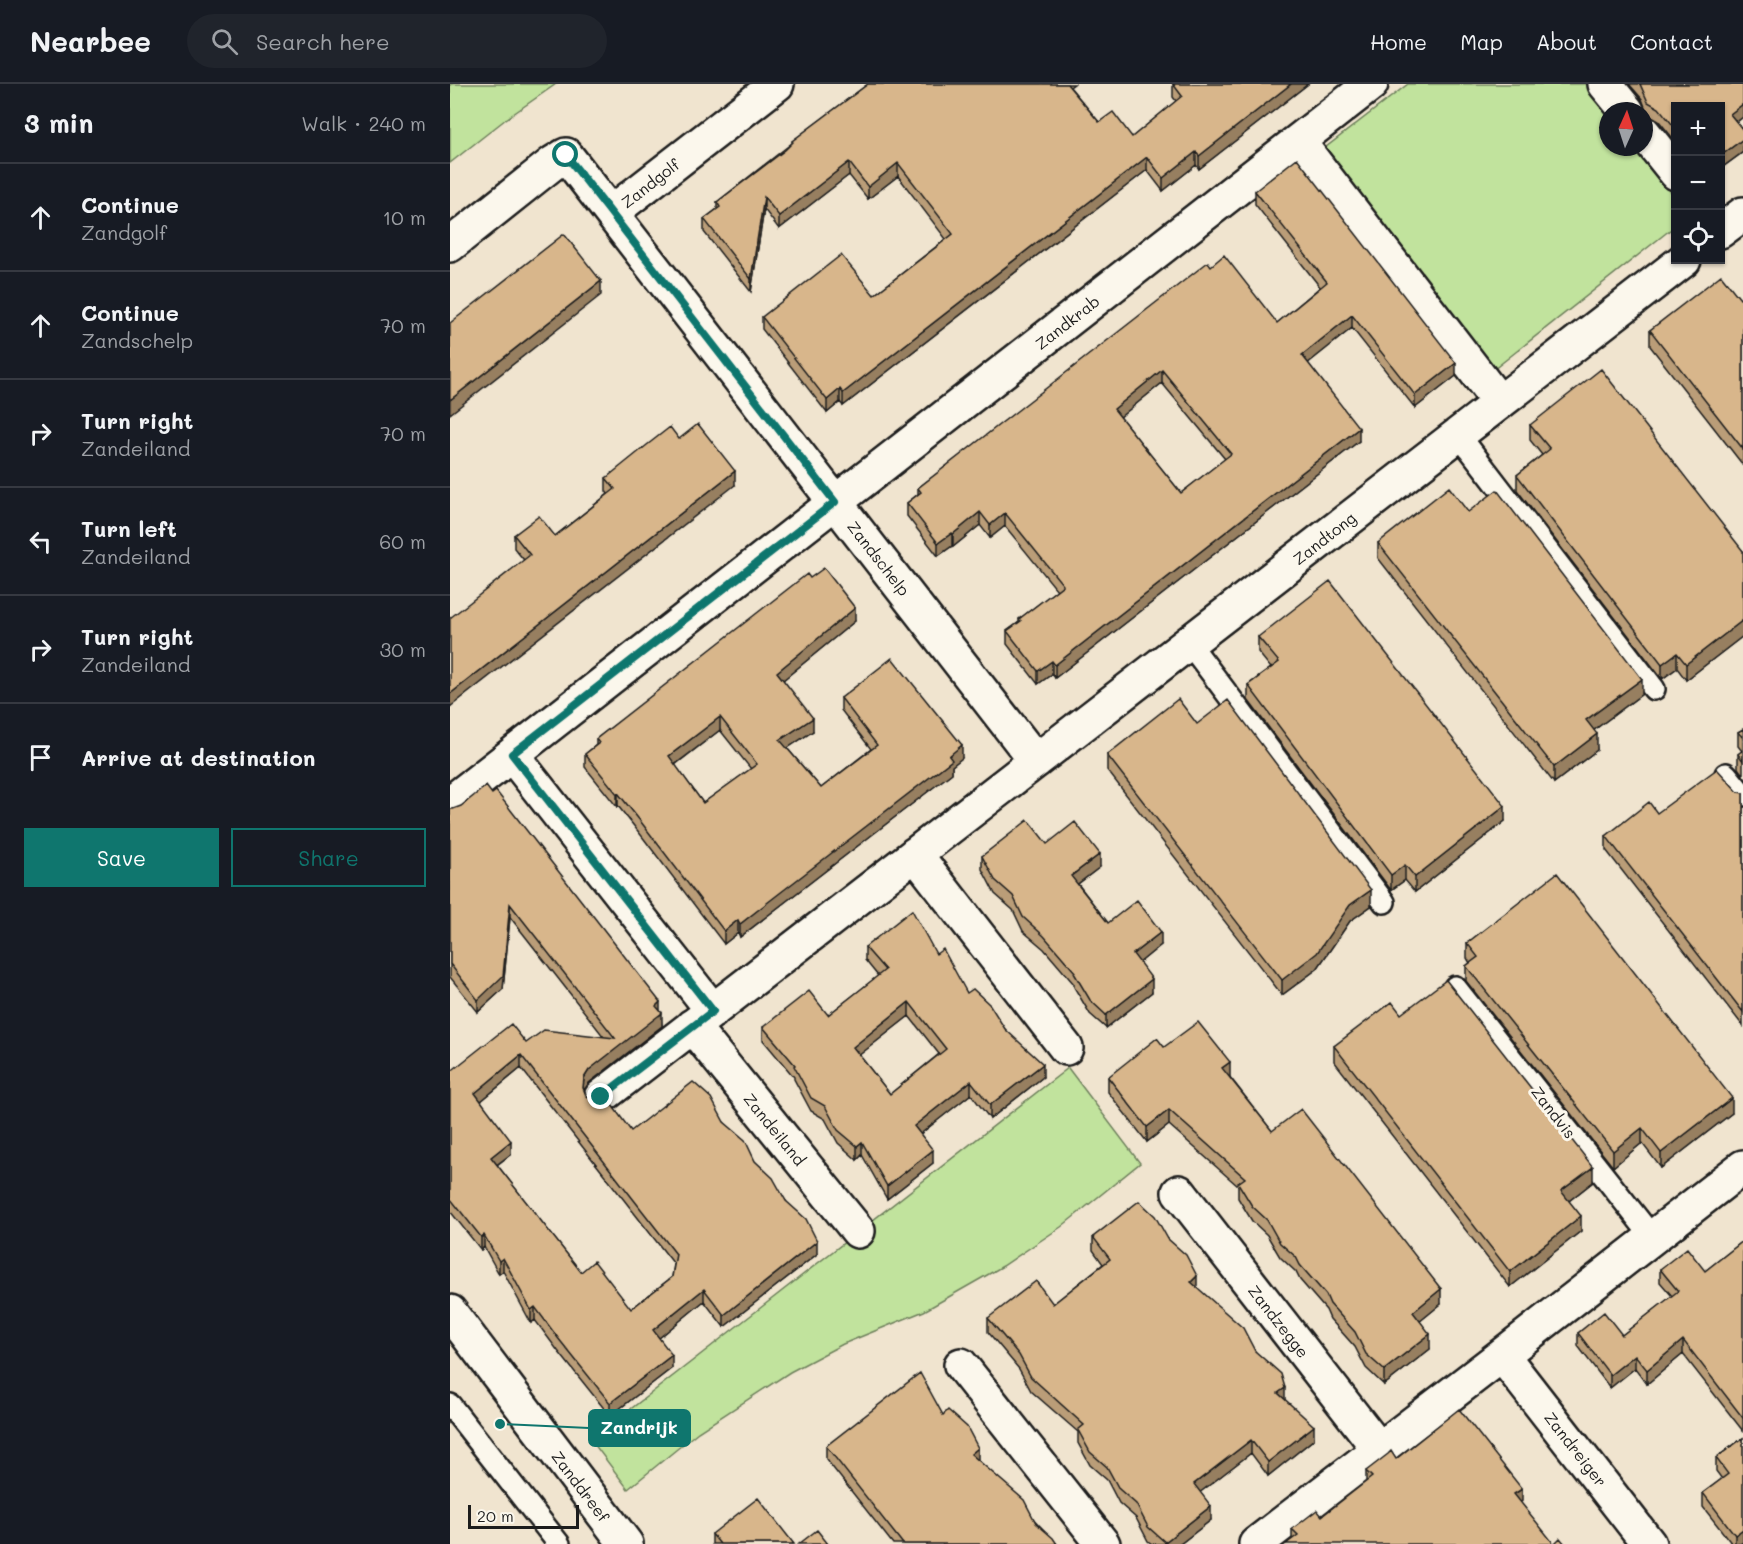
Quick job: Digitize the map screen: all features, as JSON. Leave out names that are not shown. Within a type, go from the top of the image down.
[{"type":"street","name":"Zandgolf","points":[[450,244],[566,155],[610,213],[777,84]]},
{"type":"street","name":"Zandkrab","points":[[835,502],[1371,84]]},
{"type":"street","points":[[1605,84],[1620,102]]},
{"type":"street","points":[[1298,141],[1499,402]]},
{"type":"street","points":[[1653,144],[1671,166]]},
{"type":"street","name":"Zandschelp","points":[[610,213],[1036,761]]},
{"type":"street","name":"Zandtong","points":[[1036,761],[1679,264]]},
{"type":"street","points":[[450,803],[835,502]]},
{"type":"street","name":"Zandeiland","points":[[512,754],[858,1231]]},
{"type":"street","points":[[601,1097],[1036,761]]},
{"type":"street","points":[[915,854],[1066,1048]]},
{"type":"street","points":[[1256,1544],[1743,1167]]},
{"type":"street","name":"Zandzegge","points":[[1179,1192],[1379,1449]]},
{"type":"street","name":"Zanddreef","points":[[450,1312],[626,1544]]},
{"type":"street","name":"Zandreiger","points":[[1502,1355],[1649,1544]]},
{"type":"street","points":[[961,1365],[1103,1544]]},
{"type":"lane","points":[[1458,434],[1654,689]]},
{"type":"lane","points":[[1189,643],[1384,902]]},
{"type":"lane","points":[[1726,774],[1743,795]]},
{"type":"lane","name":"Zandvis","points":[[1455,987],[1653,1238]]},
{"type":"lane","points":[[450,1405],[559,1544]]},
{"type":"green space","points":[[450,84],[556,84],[506,119],[450,163]]},
{"type":"green space","points":[[1408,84],[1587,84],[1601,102],[1599,102],[1599,156],[1644,156],[1671,192],[1671,229],[1493,370],[1321,151]]},
{"type":"green space","points":[[1068,1068],[1140,1163],[1061,1227],[1003,1266],[924,1311],[843,1344],[790,1372],[698,1432],[628,1489],[591,1440]]},
{"type":"building","points":[[868,84],[1067,84],[1099,122],[1113,112],[1132,137],[1182,96],[1173,84],[1291,84],[1199,156],[1196,152],[1163,178],[1147,157],[843,393],[840,389],[827,400],[762,317],[841,255],[874,295],[953,234],[898,163],[868,187],[849,162],[779,216],[764,197],[751,279],[704,219],[720,207],[717,202],[785,150],[792,141]]},
{"type":"building","points":[[1640,84],[1743,84],[1743,104],[1730,114],[1743,130],[1743,139],[1725,152],[1725,102],[1671,102],[1671,123],[1653,102],[1648,102]]},
{"type":"building","points":[[1297,158],[1456,363],[1415,395],[1352,315],[1302,355],[1359,428],[1055,665],[1052,661],[1038,671],[1007,631],[1063,585],[1005,513],[990,525],[980,512],[938,543],[907,503],[921,492],[918,488],[1208,262],[1211,266],[1224,255],[1277,323],[1327,282],[1255,191]],"holes":[[[1162,370],[1231,454],[1181,493],[1114,409]]]},
{"type":"building","points":[[564,234],[601,281],[450,400],[450,323]]},
{"type":"building","points":[[1721,275],[1740,299],[1743,297],[1743,449],[1650,330]]},
{"type":"building","points":[[1601,369],[1743,551],[1743,620],[1686,664],[1677,653],[1662,664],[1517,475],[1550,449],[1530,425]]},
{"type":"building","points":[[698,424],[735,471],[450,694],[450,618],[530,555],[514,535],[539,516],[555,536],[615,489],[606,478],[647,445],[670,427],[679,439]]},
{"type":"building","points":[[1449,487],[1468,512],[1497,490],[1642,679],[1586,720],[1597,734],[1554,767],[1378,543]]},
{"type":"building","points":[[824,568],[855,608],[777,672],[813,718],[780,740],[821,788],[877,745],[841,698],[892,658],[962,745],[949,756],[952,760],[740,924],[738,920],[724,931],[641,822],[585,754],[599,743],[596,739],[807,574],[810,578]],"holes":[[[720,717],[757,764],[703,803],[669,756]]]},
{"type":"building","points":[[1330,581],[1505,806],[1415,877],[1405,865],[1391,875],[1248,685],[1279,662],[1258,637]]},
{"type":"building","points":[[1178,699],[1197,724],[1228,700],[1371,890],[1350,905],[1317,953],[1282,980],[1107,755]]},
{"type":"building","points":[[1743,750],[1743,761],[1738,754]]},
{"type":"building","points":[[1717,769],[1738,792],[1743,793],[1743,1012],[1606,836],[1649,802],[1657,813]]},
{"type":"building","points":[[486,786],[492,794],[496,791],[660,1002],[656,1006],[662,1013],[589,1070],[584,1078],[583,1088],[586,1095],[594,1102],[609,1101],[631,1131],[693,1082],[711,1098],[724,1122],[745,1140],[755,1161],[773,1178],[786,1201],[806,1219],[817,1241],[724,1315],[704,1289],[653,1330],[672,1355],[610,1403],[535,1307],[531,1310],[503,1258],[499,1261],[484,1235],[481,1237],[450,1198],[450,1072],[511,1024],[526,1043],[544,1030],[615,1038],[510,904],[503,976],[478,1000],[450,964],[450,809],[461,806]],"holes":[[[521,1055],[676,1254],[672,1277],[631,1309],[594,1261],[581,1272],[491,1157],[511,1141],[475,1093]]]},
{"type":"building","points":[[1028,820],[1047,844],[1075,822],[1100,854],[1071,876],[1108,923],[1137,900],[1161,932],[1133,954],[1152,979],[1106,1015],[1090,1000],[1075,972],[1044,936],[1023,917],[1013,896],[995,880],[982,856]]},
{"type":"building","points":[[1557,873],[1732,1098],[1661,1153],[1642,1128],[1613,1151],[1466,966],[1478,957],[1467,943]]},
{"type":"building","points":[[912,910],[936,954],[943,949],[967,993],[973,989],[990,1005],[1005,1029],[1043,1064],[990,1105],[971,1081],[914,1126],[933,1150],[887,1186],[862,1142],[857,1146],[838,1130],[825,1106],[811,1098],[795,1065],[763,1027],[809,991],[828,1015],[885,970],[865,947]],"holes":[[[909,1002],[946,1049],[890,1094],[853,1047]]]},
{"type":"building","points":[[1446,980],[1593,1167],[1561,1191],[1581,1216],[1510,1272],[1334,1046],[1392,1002],[1401,1014]]},
{"type":"building","points":[[1198,1022],[1230,1062],[1222,1068],[1272,1131],[1301,1109],[1441,1289],[1413,1312],[1430,1334],[1384,1370],[1366,1354],[1355,1332],[1330,1304],[1326,1295],[1300,1265],[1296,1257],[1280,1243],[1267,1220],[1252,1206],[1238,1183],[1245,1178],[1169,1110],[1147,1127],[1108,1077],[1157,1038],[1164,1047]]},
{"type":"building","points":[[1139,1201],[1155,1216],[1168,1239],[1186,1255],[1197,1276],[1191,1282],[1243,1328],[1255,1351],[1281,1374],[1285,1388],[1278,1393],[1314,1426],[1268,1462],[1251,1440],[1194,1484],[1211,1506],[1165,1542],[1148,1527],[1136,1504],[1119,1489],[1107,1467],[1090,1452],[1078,1430],[1084,1425],[1031,1377],[1019,1355],[988,1318],[1036,1281],[1053,1304],[1110,1259],[1093,1237]]},
{"type":"building","points":[[1743,1241],[1743,1418],[1683,1340],[1647,1370],[1635,1355],[1610,1375],[1578,1333],[1604,1312],[1622,1335],[1678,1291],[1660,1269],[1687,1248],[1705,1271]]},
{"type":"building","points":[[920,1373],[943,1415],[948,1410],[967,1427],[978,1448],[971,1454],[1024,1500],[1036,1523],[1057,1544],[903,1544],[826,1446]]},
{"type":"building","points":[[1459,1409],[1522,1489],[1514,1494],[1554,1544],[1286,1544],[1298,1535],[1292,1529],[1317,1510],[1322,1516],[1372,1477],[1366,1471],[1391,1451],[1396,1459]]},
{"type":"building","points":[[1743,1438],[1743,1529],[1735,1535],[1703,1493],[1728,1474],[1716,1458]]},
{"type":"building","points":[[758,1498],[794,1544],[720,1544],[712,1534]]},
{"type":"building","points":[[817,1530],[828,1544],[799,1544]]},
{"type":"building","points":[[1560,1538],[1565,1544],[1554,1544]]},
{"type":"place","name":"Zandrijk","points":[[500,1424]]},
{"type":"route","points":[[566,155],[835,502],[512,754],[713,1011],[601,1097]]}]
